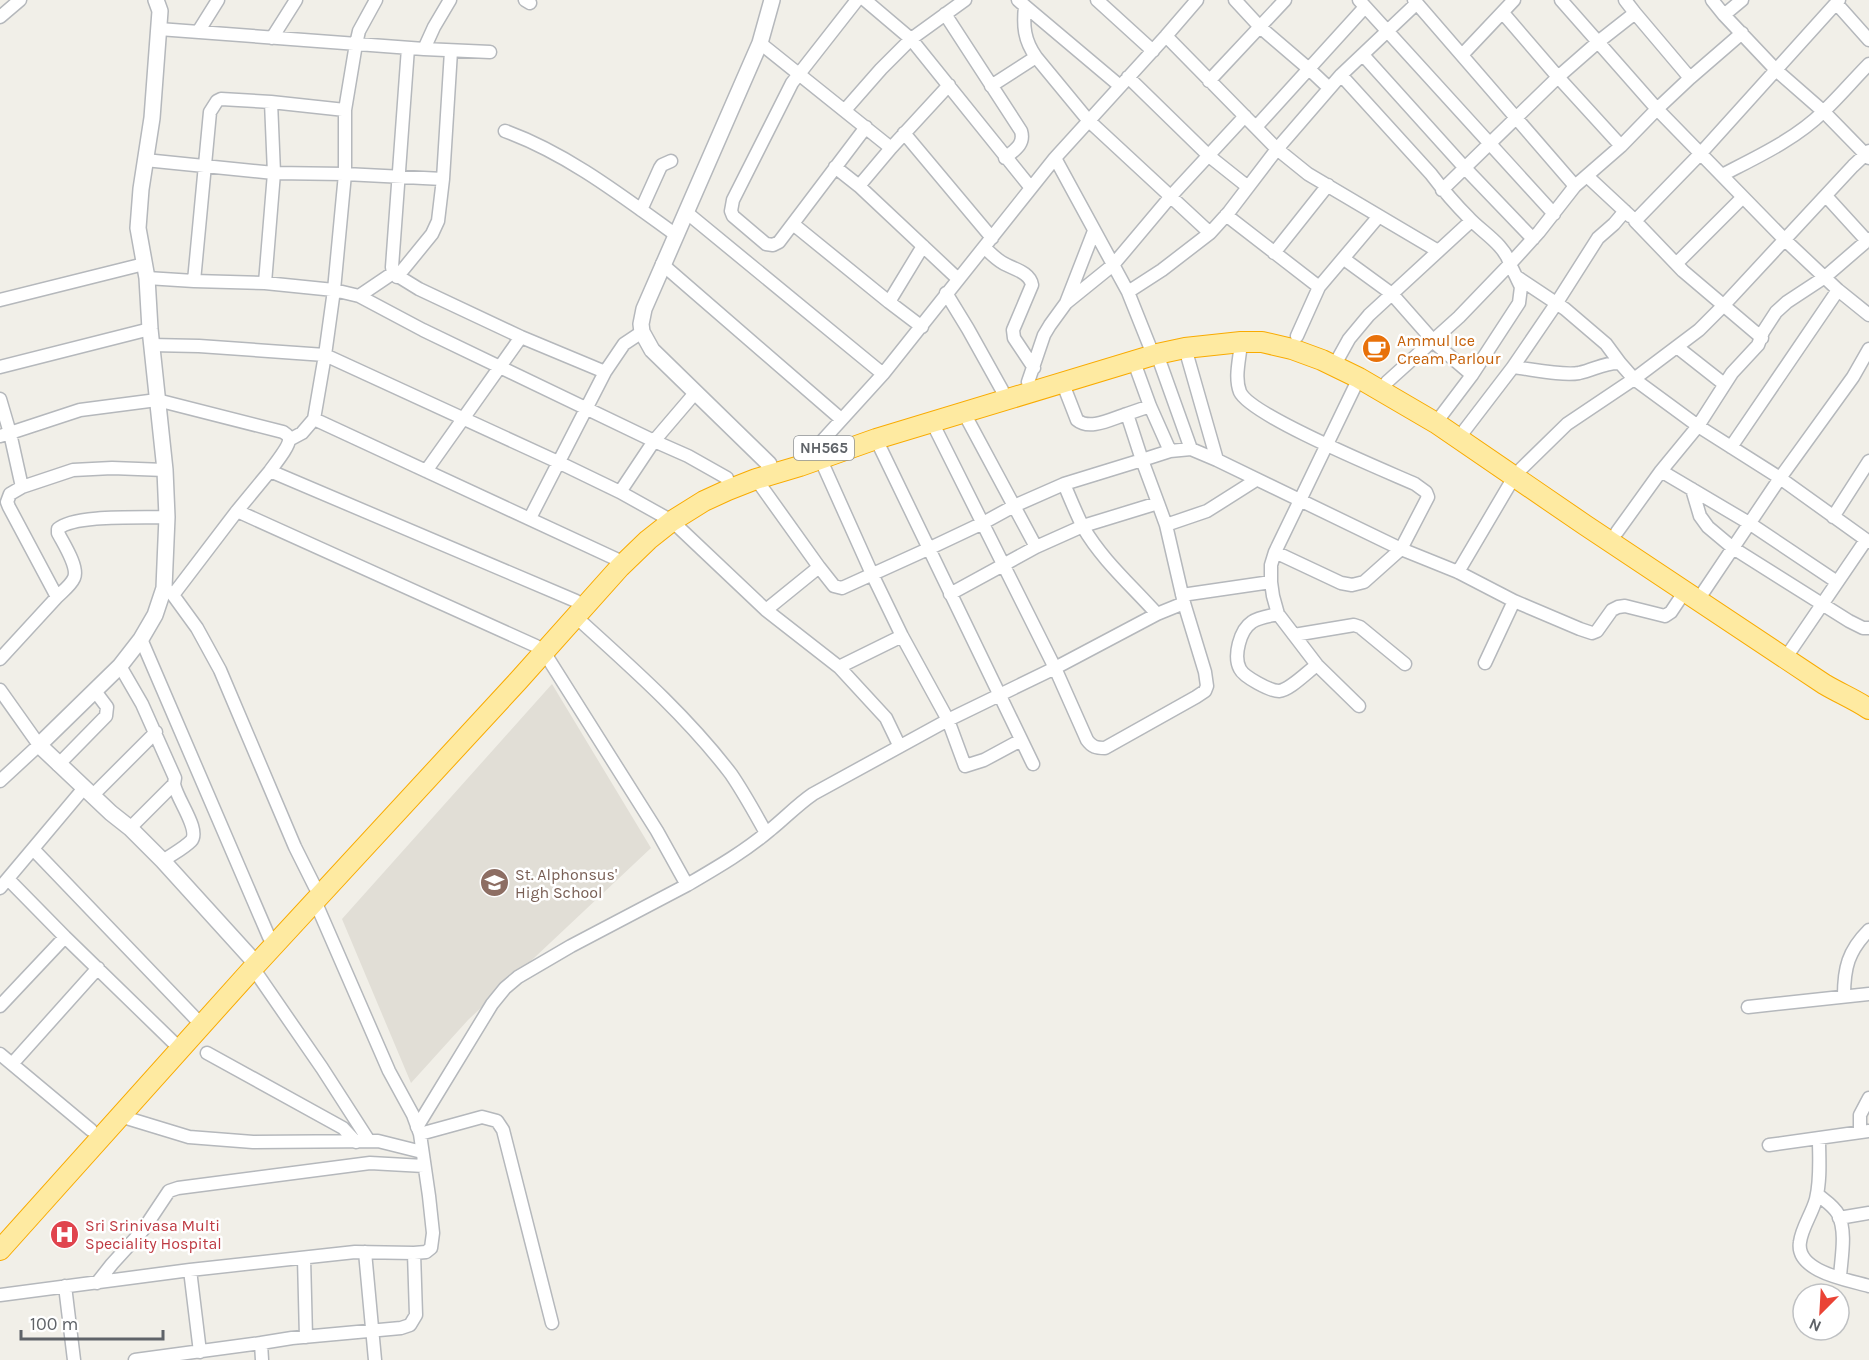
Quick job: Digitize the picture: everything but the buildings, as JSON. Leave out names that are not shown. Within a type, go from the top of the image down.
[{"type":"highway","name":"NH565","points":[[576,609],[693,496],[727,478],[769,464],[816,455],[876,439],[1063,384],[1134,362],[1154,351],[1185,340],[1264,331],[1297,336],[1387,382],[1464,431],[1585,525],[1791,650],[1843,686],[1849,696]]},
{"type":"highway","name":"NH565","points":[[0,1250],[252,963],[540,649],[616,559],[641,534],[704,501],[756,479],[800,466],[816,455],[1002,390],[1031,375],[1154,351],[1241,342],[1262,342],[1292,349],[1322,360],[1359,378],[1617,532],[1824,684],[1869,709]]},
{"type":"highway","name":"NH565","points":[[0,1231],[173,1041],[252,963],[269,937],[315,894]]},
{"type":"street","points":[[0,16],[20,0]]},
{"type":"street","points":[[0,1295],[190,1270],[304,1258],[365,1252],[426,1252],[431,1248],[432,1240],[429,1196],[418,1130],[413,1115],[389,1071],[220,670],[197,628],[168,591],[165,470],[145,271],[138,228],[141,189],[152,118],[160,11],[156,0]]},
{"type":"street","points":[[198,32],[218,0]]},
{"type":"street","points":[[272,38],[296,0]]},
{"type":"street","points":[[289,440],[302,433],[314,419],[334,290],[345,174],[345,110],[359,31],[376,0]]},
{"type":"street","points":[[424,49],[450,0]]},
{"type":"street","points":[[769,464],[652,350],[642,332],[641,324],[644,309],[662,264],[760,43],[772,0]]},
{"type":"street","points":[[857,0],[798,73],[733,200],[733,216],[769,245],[779,242],[866,127]]},
{"type":"street","points":[[865,0],[911,39],[1031,188]]},
{"type":"street","points":[[845,110],[911,39],[964,0]]},
{"type":"street","points":[[1097,0],[1153,51]]},
{"type":"street","points":[[1021,740],[984,760],[965,766],[948,720],[902,636],[816,455],[841,419],[922,327],[946,293],[1055,158],[1197,0]]},
{"type":"street","points":[[1234,0],[1260,27],[1329,88]]},
{"type":"street","points":[[1209,81],[1285,0]]},
{"type":"street","points":[[1462,55],[1514,0]]},
{"type":"street","points":[[1560,0],[1658,109],[1785,240],[1838,290],[1869,315]]},
{"type":"street","points":[[1624,0],[1690,78]]},
{"type":"street","points":[[1458,572],[1518,473],[1567,424],[1634,379],[1699,330],[1853,166],[1868,154],[1776,70],[1712,0]]},
{"type":"street","points":[[1724,15],[1742,0]]},
{"type":"street","points":[[1128,292],[1162,270],[1210,233],[1276,149],[1329,88],[1416,2],[1575,186]]},
{"type":"street","points":[[1022,3],[1025,36],[1036,57],[1088,120],[1210,233]]},
{"type":"street","points":[[1022,3],[1124,82],[1248,187]]},
{"type":"street","points":[[1256,128],[1309,69],[1362,3],[1554,214]]},
{"type":"street","points":[[1635,221],[1701,153],[1833,3],[1869,40]]},
{"type":"street","points":[[1503,13],[1621,146]]},
{"type":"street","points":[[1442,190],[1558,77],[1635,13]]},
{"type":"street","points":[[945,14],[1021,131],[1023,137],[1020,145],[1005,158]]},
{"type":"street","points":[[159,29],[490,52]]},
{"type":"street","points":[[1387,382],[1459,317],[1510,264],[1575,186],[1621,146],[1690,78],[1742,33]]},
{"type":"street","points":[[1166,36],[1276,149],[1308,174],[1438,251]]},
{"type":"street","points":[[760,43],[891,148]]},
{"type":"street","points":[[408,48],[392,262],[395,275],[419,289],[521,337],[605,372]]},
{"type":"street","points":[[359,296],[395,275],[432,234],[440,211],[451,51]]},
{"type":"street","points":[[1363,55],[1464,167],[1533,239]]},
{"type":"street","points":[[991,86],[1036,57]]},
{"type":"street","points":[[1722,175],[1766,152],[1808,125],[1824,112],[1869,64]]},
{"type":"street","points":[[1341,75],[1431,174],[1442,190],[1505,252],[1521,287],[1519,303],[1472,375],[1441,416]]},
{"type":"street","points":[[859,186],[904,133],[950,85]]},
{"type":"street","points":[[194,281],[210,112],[217,101],[221,99],[271,102],[345,110]]},
{"type":"street","points":[[265,283],[274,173],[271,102]]},
{"type":"street","points":[[1066,303],[1113,266],[1171,196],[1245,116]]},
{"type":"street","points":[[506,131],[542,147],[591,175],[675,236]]},
{"type":"street","points":[[904,133],[988,242],[998,259],[1031,280],[1032,285],[1013,330],[1014,338],[1031,375]]},
{"type":"street","points":[[1055,158],[1128,292],[1154,351],[1191,449]]},
{"type":"street","points":[[145,160],[274,173],[443,179]]},
{"type":"street","points":[[641,210],[660,168],[671,162]]},
{"type":"street","points":[[835,167],[859,186],[958,279]]},
{"type":"street","points":[[1587,176],[1625,211],[1677,263],[1683,272],[1762,338]]},
{"type":"street","points":[[1274,253],[1328,185]]},
{"type":"street","points":[[1617,532],[1661,471],[1698,426],[1724,384],[1758,345],[1763,332],[1776,312],[1825,277],[1868,240],[1826,196]]},
{"type":"street","points":[[1677,263],[1743,197]]},
{"type":"street","points":[[1464,431],[1513,367],[1598,238],[1625,211]]},
{"type":"street","points":[[686,212],[883,374]]},
{"type":"street","points":[[1226,215],[1319,287]]},
{"type":"street","points":[[1297,336],[1319,287],[1379,216]]},
{"type":"street","points":[[1340,357],[1354,332],[1369,315],[1471,220]]},
{"type":"street","points":[[793,224],[922,327]]},
{"type":"street","points":[[1031,375],[1044,335],[1066,303],[1094,231]]},
{"type":"street","points":[[889,302],[923,246]]},
{"type":"street","points":[[1344,259],[1392,294],[1433,340],[1472,375]]},
{"type":"street","points":[[662,264],[841,419]]},
{"type":"street","points":[[0,300],[145,271],[194,281],[265,283],[334,290],[359,296],[499,367],[688,456],[727,478]]},
{"type":"street","points":[[1516,276],[1606,344],[1634,379],[1698,426],[1780,478],[1867,541],[1791,650]]},
{"type":"street","points":[[1731,447],[1838,290]]},
{"type":"street","points":[[946,293],[1002,390]]},
{"type":"street","points":[[0,367],[150,329]]},
{"type":"street","points":[[530,518],[605,372],[624,344],[642,332]]},
{"type":"street","points":[[426,471],[521,337]]},
{"type":"street","points":[[1241,342],[1237,381],[1244,399],[1326,445],[1415,484],[1426,492],[1428,497],[1401,549],[1364,582],[1352,585],[1341,583],[1275,552]]},
{"type":"street","points":[[151,345],[200,346],[325,355],[620,492],[667,519],[766,610],[839,667],[886,718],[899,745]]},
{"type":"street","points":[[1677,347],[1724,384]]},
{"type":"street","points":[[1185,348],[1217,460]]},
{"type":"street","points":[[756,479],[819,567],[834,586],[842,588],[1064,483],[1170,451],[1191,449],[1401,549],[1458,572],[1514,601],[1592,633],[1597,631],[1612,610],[1618,607],[1625,606],[1665,616],[1695,591],[1733,548],[1853,376],[1869,349]]},
{"type":"street","points":[[1134,362],[1170,451]]},
{"type":"street","points":[[1513,367],[1580,373],[1611,362],[1620,363]]},
{"type":"street","points":[[1359,378],[1299,499],[1271,566],[1273,596],[1278,614],[1317,664],[1359,705]]},
{"type":"street","points":[[1063,384],[1080,423],[1089,425],[1150,406]]},
{"type":"street","points":[[620,492],[654,441],[695,393]]},
{"type":"street","points":[[0,399],[5,434],[22,487]]},
{"type":"street","points":[[0,781],[120,666],[141,639],[168,591],[270,471],[289,440],[288,435],[276,430],[157,400],[80,410],[5,434]]},
{"type":"street","points":[[964,413],[1036,547]]},
{"type":"street","points":[[932,422],[1004,565],[1087,740],[1097,748],[1105,748],[1205,691],[1207,686],[1166,525],[1127,414]]},
{"type":"street","points":[[314,419],[616,559]]},
{"type":"street","points":[[876,439],[1033,764]]},
{"type":"street","points":[[1833,518],[1869,461]]},
{"type":"street","points":[[57,597],[7,502],[10,494],[22,487],[73,470],[112,468],[165,470]]},
{"type":"street","points":[[270,471],[576,609],[711,749],[732,776],[766,833]]},
{"type":"street","points":[[1661,471],[1749,523],[1837,582]]},
{"type":"street","points":[[1166,525],[1207,511],[1256,480]]},
{"type":"street","points":[[1064,483],[1083,526],[1104,556],[1156,614]]},
{"type":"street","points":[[1692,489],[1700,516],[1708,527],[1733,548],[1849,621],[1863,628],[1869,628]]},
{"type":"street","points":[[950,594],[1036,547],[1083,526],[1158,503]]},
{"type":"street","points":[[237,511],[540,649],[657,831],[687,885]]},
{"type":"street","points":[[0,659],[73,581],[76,575],[75,567],[58,532],[61,525],[98,519],[167,518]]},
{"type":"street","points":[[766,610],[819,567]]},
{"type":"street","points":[[418,1130],[492,1004],[518,977],[726,862],[813,794],[899,745],[1054,668],[1183,599],[1271,582]]},
{"type":"street","points":[[1485,663],[1514,601]]},
{"type":"street","points":[[1278,614],[1251,622],[1244,631],[1238,651],[1238,666],[1243,673],[1262,685],[1281,691],[1291,686],[1317,664]]},
{"type":"street","points":[[1294,635],[1354,625],[1360,627],[1405,664]]},
{"type":"street","points":[[839,667],[902,636]]},
{"type":"street","points":[[141,639],[269,937]]},
{"type":"street","points":[[120,666],[156,732],[174,773],[176,793],[194,830],[190,842],[163,861]]},
{"type":"street","points":[[0,690],[39,746],[163,861],[252,963],[322,1068],[362,1141]]},
{"type":"street","points":[[58,765],[106,716],[107,707],[95,691]]},
{"type":"street","points":[[156,732],[88,792],[33,849],[4,884],[65,937],[173,1041]]},
{"type":"street","points":[[130,828],[174,784]]},
{"type":"street","points":[[33,849],[195,1018]]},
{"type":"street","points":[[1844,996],[1844,973],[1852,951],[1869,930]]},
{"type":"street","points":[[0,1006],[65,937]]},
{"type":"street","points":[[12,1064],[98,968]]},
{"type":"street","points":[[1748,1007],[1869,994]]},
{"type":"street","points":[[207,1053],[343,1128],[362,1141]]},
{"type":"street","points":[[0,1054],[91,1130]]},
{"type":"street","points":[[1768,1145],[1865,1132],[1860,1115],[1869,1098]]},
{"type":"street","points":[[120,1116],[189,1137],[253,1142],[378,1141],[422,1152]]},
{"type":"street","points":[[418,1130],[482,1116],[497,1121],[503,1130],[552,1323]]},
{"type":"street","points":[[1819,1138],[1817,1194],[1799,1250],[1804,1258],[1819,1271],[1869,1286]]},
{"type":"street","points":[[97,1283],[143,1230],[169,1191],[370,1163],[424,1166]]},
{"type":"street","points":[[1817,1194],[1832,1206],[1839,1218],[1842,1238],[1840,1277]]},
{"type":"street","points":[[1839,1218],[1869,1213]]},
{"type":"street","points":[[365,1252],[375,1360]]},
{"type":"street","points":[[135,1360],[306,1337],[401,1328],[410,1325],[414,1322],[416,1315],[414,1253]]},
{"type":"street","points":[[304,1258],[306,1337]]},
{"type":"street","points":[[190,1270],[200,1352]]},
{"type":"street","points":[[65,1286],[74,1360]]},
{"type":"street","points":[[261,1343],[262,1360]]},
{"type":"shaded area","name":"St. Alphonsus' High School","points":[[552,684],[651,848],[468,1020],[411,1083],[342,919]]},
{"type":"place","name":"Ammul Ice Cream Parlour","points":[[1376,349]]},
{"type":"place","name":"St. Alphonsus' High School","points":[[494,883]]},
{"type":"place","name":"Sri Srinivasa Multi Speciality Hospital","points":[[64,1234]]}]
